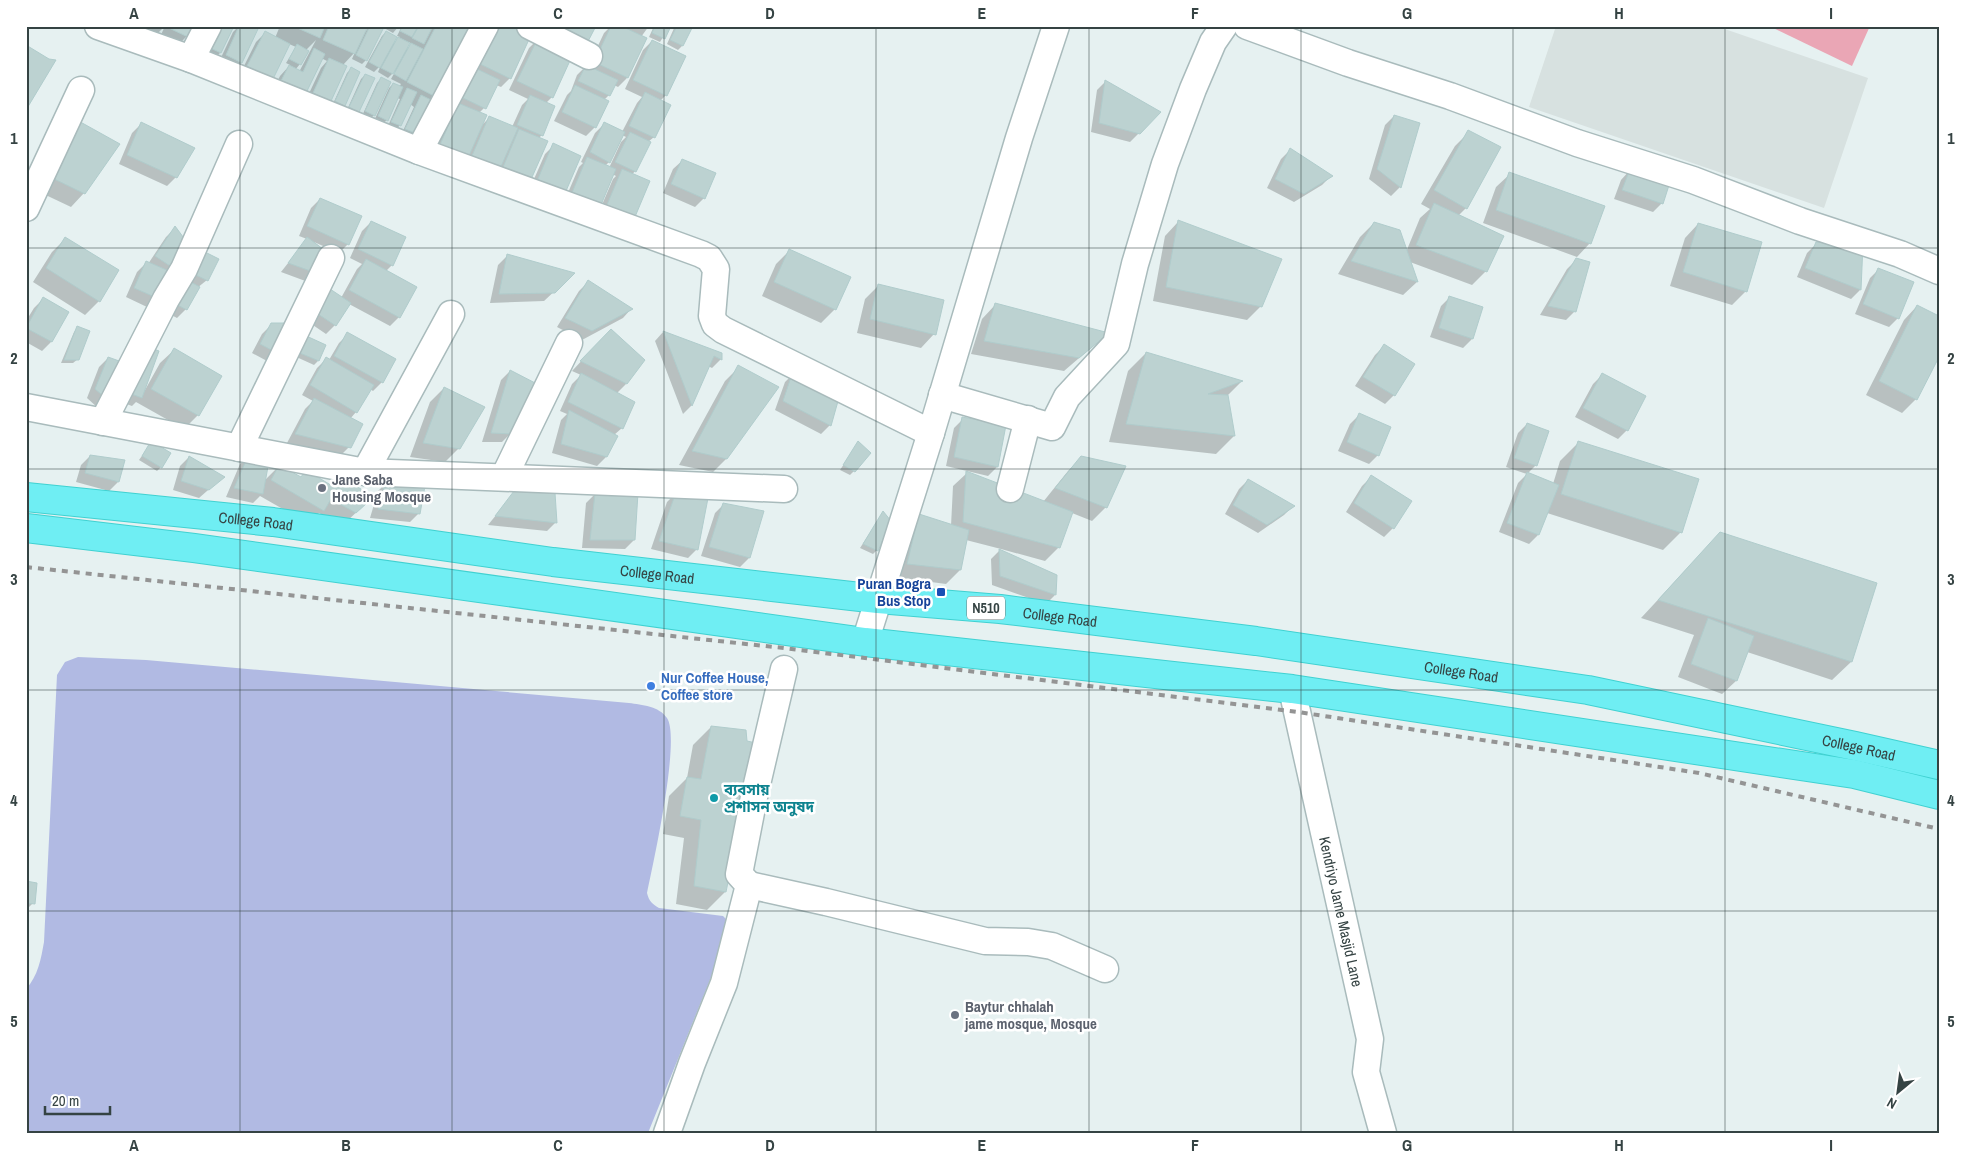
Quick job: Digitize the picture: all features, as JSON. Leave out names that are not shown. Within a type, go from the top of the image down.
[{"type":"highway","name":"College Road","points":[[26,498],[273,522],[554,562],[878,599],[1000,609],[1256,641],[1579,689],[1939,765]]},
{"type":"highway","name":"College Road","points":[[26,528],[194,548],[865,642],[1292,688],[1854,774],[1939,795]]},
{"type":"street","points":[[98,26],[191,59],[419,151],[710,258],[716,270],[712,316],[715,324],[723,330],[931,433]]},
{"type":"street","points":[[191,59],[208,26]]},
{"type":"street","points":[[419,151],[484,26]]},
{"type":"street","points":[[530,26],[590,56]]},
{"type":"street","points":[[865,642],[931,433],[1019,138],[1056,26]]},
{"type":"street","points":[[942,394],[1052,427],[1068,396],[1116,344],[1135,264],[1165,164],[1193,88],[1213,42],[1224,26]]},
{"type":"street","points":[[1247,26],[1450,96],[1577,143],[1693,180],[1800,221],[1900,254],[1939,271]]},
{"type":"street","points":[[26,208],[81,90]]},
{"type":"street","points":[[103,422],[166,299],[184,269],[239,144]]},
{"type":"street","points":[[239,448],[331,258]]},
{"type":"street","points":[[365,472],[452,314]]},
{"type":"street","points":[[504,478],[569,343]]},
{"type":"street","points":[[26,407],[365,472],[784,489]]},
{"type":"street","points":[[1010,489],[1028,420]]},
{"type":"street","points":[[784,669],[754,797],[739,874],[749,885],[985,941],[1028,942],[1052,946],[1105,969]]},
{"type":"street","name":"Kendriyo Jame Masjid Lane","points":[[1292,688],[1370,1039],[1366,1072],[1383,1133]]},
{"type":"street","points":[[667,1133],[724,983],[749,885]]},
{"type":"shaded area","points":[[111,26],[488,26],[425,151]]},
{"type":"shaded area","points":[[1556,26],[1716,26],[1868,78],[1824,208],[1529,107]]},
{"type":"shaded area","points":[[1769,26],[1870,26],[1852,66]]},
{"type":"shaded area","points":[[78,657],[146,660],[629,703],[650,707],[664,714],[670,730],[671,750],[660,830],[647,893],[651,902],[659,908],[723,916],[727,923],[716,965],[648,1133],[26,1133],[26,989],[36,973],[44,942],[57,675],[65,662]]},
{"type":"building","points":[[169,26],[193,26],[188,37],[169,28]]},
{"type":"building","points":[[214,26],[234,26],[221,53],[204,45]]},
{"type":"building","points":[[239,26],[252,26],[258,29],[242,63],[226,55]]},
{"type":"building","points":[[293,26],[325,26],[320,38]]},
{"type":"building","points":[[329,26],[368,26],[355,54],[323,40]]},
{"type":"building","points":[[370,26],[378,26],[383,29],[367,61],[356,55]]},
{"type":"building","points":[[403,26],[418,26],[412,37],[400,31]]},
{"type":"building","points":[[419,26],[433,26],[424,44],[412,38]]},
{"type":"building","points":[[436,26],[471,26],[438,98],[407,82]]},
{"type":"building","points":[[493,26],[512,26],[531,35],[511,79],[476,62]]},
{"type":"building","points":[[537,26],[596,26],[583,51]]},
{"type":"building","points":[[611,26],[621,26],[647,38],[628,78],[594,62]]},
{"type":"building","points":[[655,26],[671,26],[665,39],[652,33]]},
{"type":"building","points":[[677,26],[693,26],[683,46],[670,40]]},
{"type":"building","points":[[265,31],[290,44],[273,79],[247,66]]},
{"type":"building","points":[[386,31],[397,37],[380,68],[369,62]]},
{"type":"building","points":[[398,37],[410,43],[393,74],[381,68]]},
{"type":"building","points":[[538,38],[573,54],[553,98],[517,81]]},
{"type":"building","points":[[652,40],[686,56],[667,96],[633,80]]},
{"type":"building","points":[[411,43],[423,49],[406,81],[394,74]]},
{"type":"building","points":[[297,44],[309,51],[301,65],[289,59]]},
{"type":"building","points":[[26,45],[49,59],[56,60],[26,110]]},
{"type":"building","points":[[314,48],[325,54],[306,93],[281,81],[289,65],[303,72]]},
{"type":"building","points":[[329,58],[347,66],[331,101],[313,93]]},
{"type":"building","points":[[586,65],[618,80],[610,96],[578,81]]},
{"type":"building","points":[[351,67],[360,72],[345,106],[335,101]]},
{"type":"building","points":[[475,68],[500,80],[486,109],[461,97]]},
{"type":"building","points":[[365,74],[375,78],[359,112],[349,107]]},
{"type":"building","points":[[381,77],[391,82],[375,116],[365,111]]},
{"type":"building","points":[[1105,80],[1161,112],[1140,134],[1099,123]]},
{"type":"building","points":[[393,83],[403,87],[388,121],[378,116]]},
{"type":"building","points":[[575,85],[609,101],[596,128],[562,112]]},
{"type":"building","points":[[407,88],[417,92],[401,126],[391,122]]},
{"type":"building","points":[[645,92],[671,105],[655,138],[629,126]]},
{"type":"building","points":[[421,95],[431,100],[415,133],[405,129]]},
{"type":"building","points":[[530,95],[555,106],[543,136],[517,125]]},
{"type":"building","points":[[458,103],[487,115],[468,158],[440,145]]},
{"type":"building","points":[[1394,115],[1420,123],[1401,188],[1377,169]]},
{"type":"building","points":[[489,116],[518,128],[499,171],[471,158]]},
{"type":"building","points":[[75,119],[120,144],[85,194],[46,175]]},
{"type":"building","points":[[141,122],[195,148],[177,178],[127,155]]},
{"type":"building","points":[[604,122],[625,132],[610,163],[590,152]]},
{"type":"building","points":[[519,129],[548,141],[529,184],[501,172]]},
{"type":"building","points":[[1468,130],[1501,147],[1467,209],[1434,190]]},
{"type":"building","points":[[630,132],[651,142],[636,172],[615,162]]},
{"type":"building","points":[[553,143],[581,156],[563,198],[535,186]]},
{"type":"building","points":[[1290,148],[1333,176],[1304,194],[1275,179]]},
{"type":"building","points":[[587,157],[616,169],[598,212],[569,200]]},
{"type":"building","points":[[682,159],[716,173],[705,199],[671,184]]},
{"type":"building","points":[[622,169],[650,181],[632,224],[604,212]]},
{"type":"building","points":[[1630,169],[1670,182],[1663,204],[1622,190]]},
{"type":"building","points":[[1509,172],[1605,206],[1591,244],[1496,210]]},
{"type":"building","points":[[320,198],[362,216],[349,245],[307,226]]},
{"type":"building","points":[[1434,203],[1504,236],[1487,272],[1416,245]]},
{"type":"building","points":[[1178,220],[1282,259],[1262,307],[1166,287]]},
{"type":"building","points":[[371,221],[406,237],[393,266],[358,249]]},
{"type":"building","points":[[1374,222],[1400,230],[1418,282],[1351,261]]},
{"type":"building","points":[[1698,223],[1762,242],[1747,292],[1683,272]]},
{"type":"building","points":[[175,226],[189,245],[173,268],[155,256]]},
{"type":"building","points":[[65,237],[119,270],[100,302],[46,268]]},
{"type":"building","points":[[307,237],[327,252],[319,274],[288,263]]},
{"type":"building","points":[[1816,242],[1863,244],[1861,290],[1805,268]]},
{"type":"building","points":[[195,247],[219,259],[208,281],[184,269]]},
{"type":"building","points":[[789,249],[851,277],[836,310],[774,282]]},
{"type":"building","points":[[507,254],[575,273],[555,293],[499,294]]},
{"type":"building","points":[[1576,258],[1590,262],[1576,312],[1548,306]]},
{"type":"building","points":[[366,259],[417,287],[400,318],[349,290]]},
{"type":"building","points":[[146,261],[169,271],[157,298],[134,288]]},
{"type":"building","points":[[1878,268],[1914,282],[1899,319],[1863,304]]},
{"type":"building","points":[[179,276],[200,287],[187,310],[166,299]]},
{"type":"building","points":[[588,280],[633,309],[592,331],[565,318]]},
{"type":"building","points":[[878,284],[944,300],[936,335],[870,319]]},
{"type":"building","points":[[327,287],[351,303],[336,326],[312,310]]},
{"type":"building","points":[[1449,296],[1483,307],[1473,339],[1439,328]]},
{"type":"building","points":[[43,297],[69,312],[52,342],[26,328]]},
{"type":"building","points":[[995,303],[1109,333],[1079,358],[984,341]]},
{"type":"building","points":[[1917,305],[1939,316],[1939,357],[1917,400],[1879,381]]},
{"type":"building","points":[[271,323],[293,323],[277,353],[260,344]]},
{"type":"building","points":[[77,326],[90,331],[79,360],[64,360]]},
{"type":"building","points":[[611,329],[645,360],[627,384],[580,361]]},
{"type":"building","points":[[663,331],[722,353],[722,360],[714,356],[692,406]]},
{"type":"building","points":[[347,332],[396,359],[383,383],[334,356]]},
{"type":"building","points":[[302,334],[326,345],[319,361],[295,351]]},
{"type":"building","points":[[1384,344],[1415,364],[1395,396],[1363,377]]},
{"type":"building","points":[[143,345],[159,351],[142,398],[126,392]]},
{"type":"building","points":[[174,348],[222,376],[199,416],[151,389]]},
{"type":"building","points":[[1146,352],[1243,381],[1208,394],[1228,395],[1235,436],[1126,424]]},
{"type":"building","points":[[108,357],[122,362],[108,400],[95,389]]},
{"type":"building","points":[[326,357],[374,385],[357,413],[310,385]]},
{"type":"building","points":[[738,365],[779,387],[727,459],[692,451]]},
{"type":"building","points":[[510,370],[539,385],[512,434],[491,433]]},
{"type":"building","points":[[793,371],[840,394],[831,426],[783,401]]},
{"type":"building","points":[[581,373],[635,402],[623,429],[568,402]]},
{"type":"building","points":[[1602,373],[1646,396],[1628,431],[1583,408]]},
{"type":"building","points":[[444,387],[485,407],[460,449],[423,443]]},
{"type":"building","points":[[314,398],[363,424],[351,448],[295,434]]},
{"type":"building","points":[[569,410],[618,436],[607,457],[561,444]]},
{"type":"building","points":[[1359,413],[1391,427],[1379,456],[1347,442]]},
{"type":"building","points":[[962,417],[1006,425],[998,467],[954,457]]},
{"type":"building","points":[[1527,423],[1549,431],[1537,466],[1514,458]]},
{"type":"building","points":[[151,441],[171,453],[162,468],[142,456]]},
{"type":"building","points":[[858,441],[871,453],[855,472],[843,465]]},
{"type":"building","points":[[1578,441],[1699,479],[1682,533],[1561,494]]},
{"type":"building","points":[[249,454],[269,461],[263,494],[234,488]]},
{"type":"building","points":[[90,455],[125,460],[119,482],[85,473]]},
{"type":"building","points":[[189,456],[225,477],[209,490],[181,481]]},
{"type":"building","points":[[1081,456],[1126,466],[1107,508],[1055,488]]},
{"type":"building","name":"Jane Saba Housing Mosque","points":[[279,465],[301,477],[306,470],[334,487],[339,477],[361,489],[366,504],[356,513],[331,499],[324,511],[271,480]]},
{"type":"building","points":[[966,471],[1073,512],[1060,548],[963,522]]},
{"type":"building","points":[[1527,472],[1559,485],[1539,535],[1507,523]]},
{"type":"building","points":[[1371,475],[1412,501],[1394,529],[1354,503]]},
{"type":"building","points":[[1248,479],[1295,506],[1267,525],[1233,505]]},
{"type":"building","points":[[386,481],[425,486],[420,514],[378,509]]},
{"type":"building","points":[[514,491],[555,493],[557,523],[495,516]]},
{"type":"building","points":[[676,492],[708,498],[698,550],[659,541]]},
{"type":"building","points":[[595,493],[638,493],[635,540],[590,540]]},
{"type":"building","points":[[723,503],[764,511],[750,558],[709,547]]},
{"type":"building","points":[[883,511],[891,521],[878,551],[863,544]]},
{"type":"building","points":[[919,514],[969,530],[961,570],[907,564]]},
{"type":"building","points":[[1720,532],[1877,583],[1852,662],[1658,600]]},
{"type":"building","points":[[999,549],[1057,575],[1056,595],[1000,576]]},
{"type":"building","points":[[1708,618],[1754,636],[1737,681],[1691,664]]},
{"type":"building","name":"ব্যবসায় প্রশাসন অনুষদ","points":[[711,726],[746,730],[747,741],[756,743],[726,892],[694,886],[701,820],[680,816],[687,777],[701,779]]},
{"type":"building","points":[[26,881],[37,883],[35,904],[26,903]]},
{"type":"railway","points":[[26,567],[784,648],[1298,712],[1699,773],[1939,829]]},
{"type":"place","name":"Jane Saba Housing Mosque","points":[[322,488]]},
{"type":"place","name":"Puran Bogra Bus Stop","points":[[941,592]]},
{"type":"place","name":"Nur Coffee House, Coffee store","points":[[651,686]]},
{"type":"place","name":"ব্যবসায় প্রশাসন অনুষদ","points":[[714,798]]},
{"type":"place","name":"Baytur chhalah jame mosque, Mosque","points":[[955,1015]]}]
